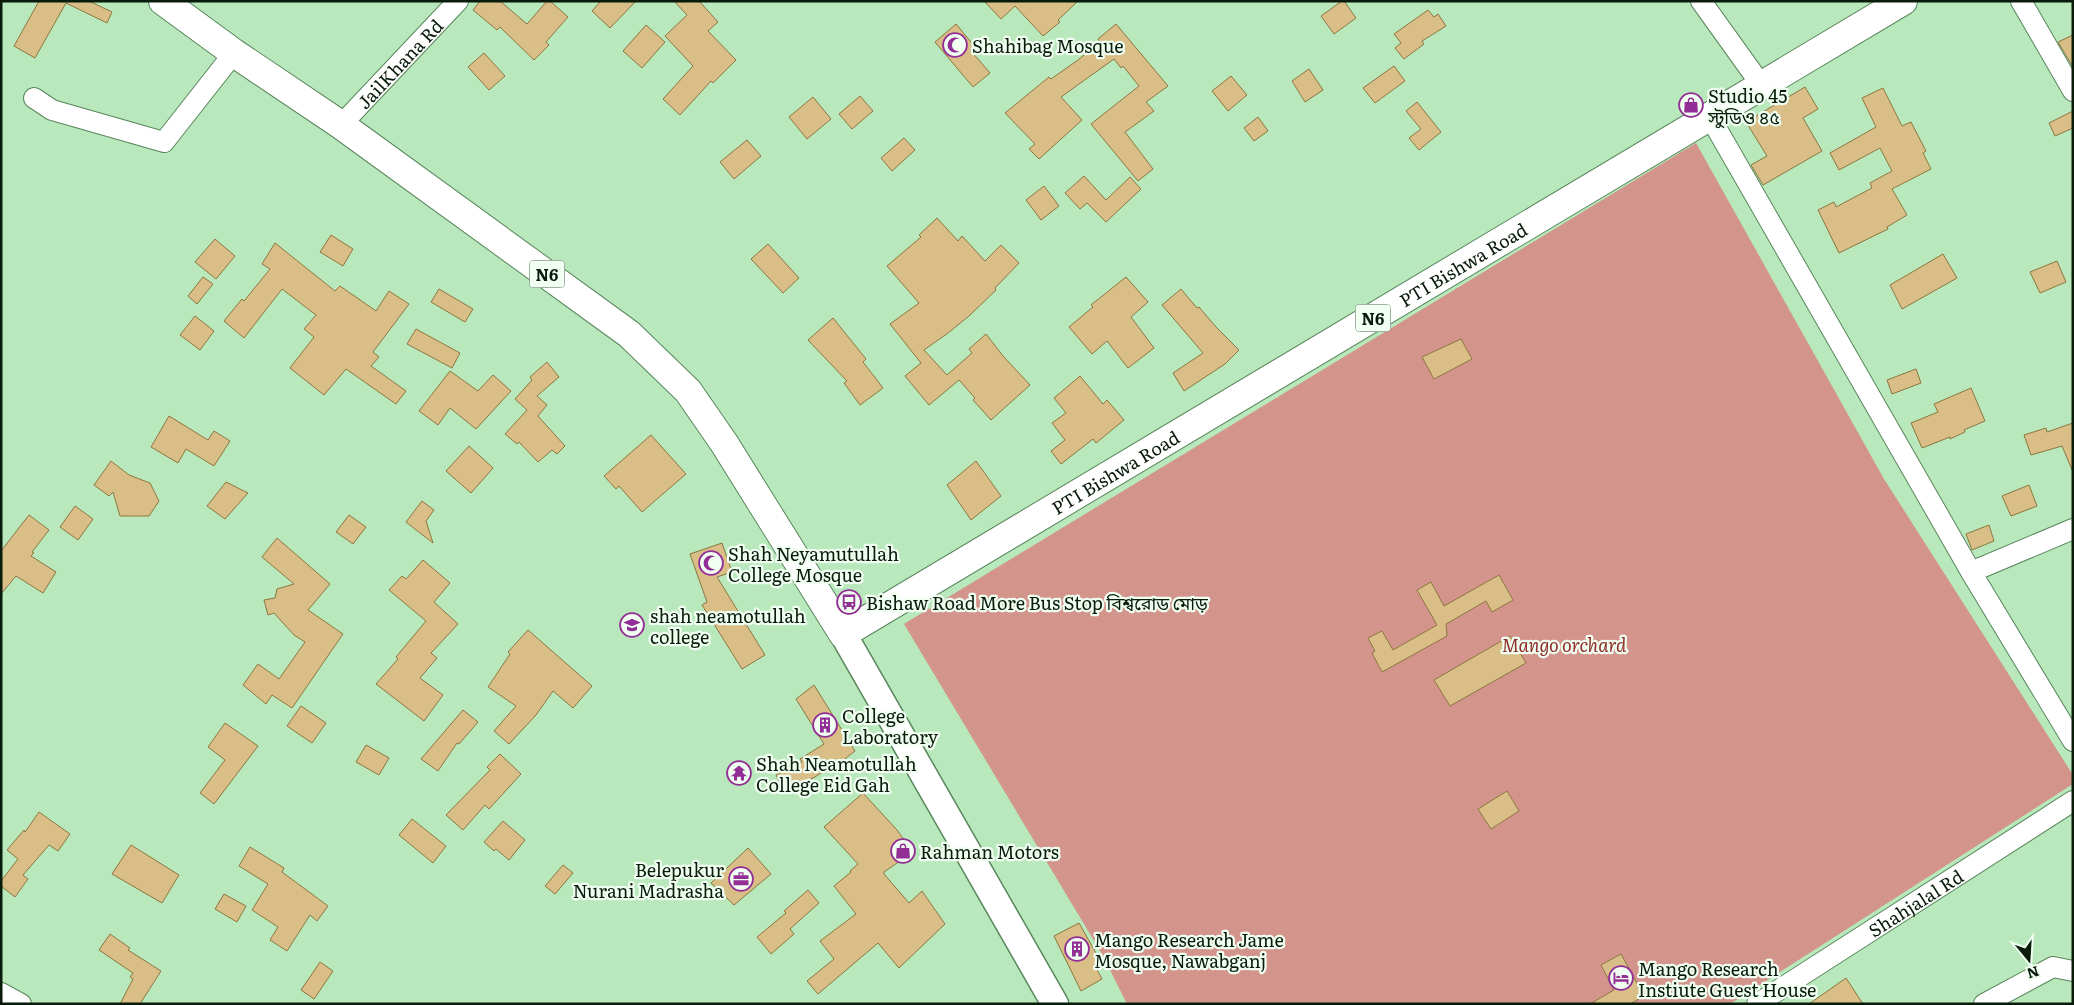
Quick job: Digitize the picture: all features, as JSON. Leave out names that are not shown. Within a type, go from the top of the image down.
[{"type":"highway","name":"N6","points":[[163,1],[234,53],[341,125],[629,334],[688,390],[724,443],[843,634]]},
{"type":"highway","name":"PTI Bishwa Road","points":[[843,634],[1903,1]]},
{"type":"main road","points":[[843,634],[1055,1004]]},
{"type":"street","name":"JailKhana Rd","points":[[341,125],[458,1]]},
{"type":"street","points":[[1701,1],[1762,86]]},
{"type":"street","points":[[2021,1],[2073,91]]},
{"type":"street","points":[[34,98],[52,110],[164,142],[234,53]]},
{"type":"street","points":[[1710,117],[1971,572],[2073,741]]},
{"type":"street","points":[[1971,572],[2073,529]]},
{"type":"street","name":"Shahjalal Rd","points":[[1757,1004],[2073,801]]},
{"type":"street","points":[[1984,1004],[2053,967],[2073,971]]},
{"type":"street","points":[[1,993],[21,1004]]},
{"type":"green space","name":"Mango orchard","points":[[1696,143],[1884,479],[2073,775],[2073,784],[1730,1004],[1127,1004],[1102,954],[904,624]]},
{"type":"building","points":[[39,1],[89,1],[112,12],[107,23],[66,3],[35,58],[14,46]]},
{"type":"building","points":[[480,1],[500,1],[527,24],[547,1],[550,1],[568,17],[546,42],[549,45],[534,60],[500,27],[497,30],[473,10]]},
{"type":"building","points":[[601,1],[636,1],[610,28],[592,11]]},
{"type":"building","points":[[674,1],[699,1],[718,22],[708,31],[736,60],[713,83],[711,81],[680,115],[663,99],[693,66],[665,36],[687,15]]},
{"type":"building","points":[[984,1],[1078,1],[1058,20],[1060,22],[1043,36],[1015,6],[1001,19]]},
{"type":"building","points":[[1344,1],[1356,18],[1334,34],[1321,16]]},
{"type":"building","points":[[1428,10],[1434,17],[1438,14],[1446,26],[1422,41],[1424,44],[1404,59],[1395,48],[1401,43],[1394,34]]},
{"type":"building","points":[[956,24],[976,48],[971,51],[990,73],[973,87],[935,42]]},
{"type":"building","points":[[1116,24],[1168,86],[1146,102],[1154,111],[1125,132],[1153,169],[1138,181],[1091,124],[1139,86],[1123,66],[1121,68],[1114,59],[1061,97],[1082,120],[1039,159],[1029,149],[1035,144],[1005,113],[1049,77],[1051,79],[1078,60],[1100,42],[1098,39]]},
{"type":"building","points":[[646,25],[665,42],[642,68],[623,51]]},
{"type":"building","points":[[2073,35],[2073,67],[2058,42]]},
{"type":"building","points":[[484,53],[505,76],[489,90],[468,67]]},
{"type":"building","points":[[1394,66],[1405,81],[1375,103],[1363,88]]},
{"type":"building","points":[[1309,69],[1323,90],[1305,102],[1292,81]]},
{"type":"building","points":[[1231,76],[1247,95],[1228,111],[1212,91]]},
{"type":"building","points":[[1805,87],[1818,109],[1803,118],[1822,151],[1763,185],[1751,165],[1767,156],[1746,122]]},
{"type":"building","points":[[1883,88],[1902,126],[1911,122],[1926,151],[1923,153],[1931,169],[1892,189],[1907,215],[1887,227],[1888,229],[1839,253],[1818,210],[1834,202],[1836,207],[1872,188],[1870,183],[1892,171],[1880,148],[1839,170],[1830,153],[1876,127],[1862,98]]},
{"type":"building","points":[[860,96],[873,111],[852,129],[839,114]]},
{"type":"building","points":[[813,97],[831,119],[807,139],[789,117]]},
{"type":"building","points":[[1417,102],[1441,132],[1419,150],[1409,138],[1421,129],[1406,111]]},
{"type":"building","points":[[2073,111],[2073,128],[2055,136],[2049,123]]},
{"type":"building","points":[[1258,117],[1268,131],[1254,141],[1244,128]]},
{"type":"building","points":[[904,138],[915,150],[892,171],[881,158]]},
{"type":"building","points":[[747,140],[761,156],[734,179],[720,162]]},
{"type":"building","points":[[1084,176],[1106,200],[1130,177],[1141,189],[1106,222],[1087,203],[1080,209],[1065,193]]},
{"type":"building","points":[[1044,186],[1059,206],[1041,220],[1026,200]]},
{"type":"building","points":[[937,218],[958,241],[962,236],[985,261],[1001,245],[1019,263],[995,288],[996,290],[969,316],[924,350],[947,375],[972,353],[969,349],[986,334],[1030,385],[991,420],[973,400],[975,398],[959,380],[929,405],[905,376],[921,363],[890,324],[919,303],[887,266],[921,237],[919,235]]},
{"type":"building","points":[[331,235],[353,249],[343,266],[320,252]]},
{"type":"building","points":[[215,239],[235,256],[216,279],[195,262]]},
{"type":"building","points":[[275,243],[335,291],[340,286],[376,311],[389,291],[409,304],[373,352],[379,357],[371,366],[406,391],[396,404],[346,369],[324,395],[290,368],[314,337],[304,329],[316,315],[282,289],[244,338],[224,321],[242,299],[244,301],[270,269],[262,264]]},
{"type":"building","points":[[768,244],[799,278],[783,293],[751,259]]},
{"type":"building","points":[[1943,254],[1957,278],[1902,309],[1890,285]]},
{"type":"building","points":[[2057,261],[2066,282],[2040,293],[2030,272]]},
{"type":"building","points":[[203,277],[213,284],[197,304],[188,296]]},
{"type":"building","points":[[1126,277],[1148,302],[1131,317],[1154,348],[1128,368],[1107,341],[1092,354],[1069,327],[1093,307],[1091,305]]},
{"type":"building","points":[[439,289],[473,309],[465,322],[431,302]]},
{"type":"building","points":[[1181,289],[1239,350],[1225,364],[1184,391],[1173,373],[1203,353],[1162,305]]},
{"type":"building","points":[[195,316],[214,331],[200,350],[180,335]]},
{"type":"building","points":[[833,318],[866,359],[863,362],[883,388],[860,405],[844,383],[847,381],[808,340]]},
{"type":"building","points":[[416,329],[460,353],[452,368],[407,344]]},
{"type":"building","points":[[1461,339],[1472,359],[1434,379],[1422,357]]},
{"type":"building","points":[[547,362],[559,377],[537,396],[547,405],[538,416],[565,446],[557,454],[552,450],[538,462],[519,442],[517,444],[505,434],[527,410],[515,399],[532,380],[530,377]]},
{"type":"building","points":[[1916,369],[1921,383],[1892,394],[1887,380]]},
{"type":"building","points":[[450,371],[478,391],[493,375],[511,391],[476,429],[450,408],[438,425],[419,411]]},
{"type":"building","points":[[1080,376],[1103,404],[1107,400],[1124,420],[1096,443],[1093,439],[1061,464],[1051,451],[1065,440],[1052,423],[1066,413],[1054,398]]},
{"type":"building","points":[[1971,388],[1985,421],[1964,430],[1965,432],[1950,439],[1950,437],[1922,448],[1911,423],[1938,412],[1934,404]]},
{"type":"building","points":[[169,416],[208,440],[214,431],[230,441],[214,466],[186,449],[178,463],[151,447]]},
{"type":"building","points":[[2073,423],[2073,472],[2062,446],[2031,455],[2024,435],[2046,428],[2047,432]]},
{"type":"building","points":[[651,435],[686,474],[642,512],[619,486],[616,489],[604,476]]},
{"type":"building","points":[[469,446],[493,468],[471,493],[446,471]]},
{"type":"building","points":[[111,461],[129,475],[150,483],[159,501],[149,516],[120,516],[113,492],[109,496],[94,485]]},
{"type":"building","points":[[976,461],[1001,496],[971,520],[947,485]]},
{"type":"building","points":[[226,482],[248,493],[225,519],[207,506]]},
{"type":"building","points":[[2029,485],[2037,506],[2011,516],[2002,496]]},
{"type":"building","points":[[422,501],[434,510],[426,521],[433,543],[406,522]]},
{"type":"building","points":[[75,506],[93,519],[78,540],[60,527]]},
{"type":"building","points":[[29,515],[49,530],[31,556],[56,572],[43,593],[16,576],[1,594],[1,551]]},
{"type":"building","points":[[349,515],[366,527],[353,544],[336,532]]},
{"type":"building","points":[[1989,525],[1994,541],[1972,550],[1966,534]]},
{"type":"building","points":[[277,538],[330,584],[308,610],[343,634],[292,708],[272,695],[266,704],[243,685],[258,664],[279,679],[305,642],[294,635],[274,613],[268,615],[264,600],[275,598],[277,589],[294,584],[262,557]]},
{"type":"building","points":[[722,543],[732,572],[717,577],[765,655],[742,669],[702,605],[707,602],[690,554]]},
{"type":"building","points":[[423,560],[450,583],[434,602],[458,624],[431,653],[437,658],[420,678],[443,695],[424,721],[376,684],[398,659],[396,657],[426,621],[389,590],[402,576],[406,579]]},
{"type":"building","points":[[1499,575],[1513,600],[1492,612],[1486,601],[1446,624],[1447,636],[1382,672],[1372,653],[1375,651],[1368,638],[1382,631],[1393,650],[1437,625],[1417,590],[1431,582],[1444,606]]},
{"type":"building","points":[[528,630],[592,686],[573,708],[553,691],[536,715],[509,744],[494,731],[516,706],[488,687],[510,654],[508,652]]},
{"type":"building","points":[[1510,636],[1526,663],[1450,706],[1434,680]]},
{"type":"building","points":[[814,685],[855,751],[837,765],[836,763],[815,777],[784,792],[776,775],[802,762],[800,759],[824,744],[796,699]]},
{"type":"building","points":[[301,706],[326,723],[312,743],[287,726]]},
{"type":"building","points":[[463,710],[478,722],[459,744],[457,743],[438,771],[421,759]]},
{"type":"building","points":[[225,723],[258,746],[214,804],[200,793],[225,760],[208,747]]},
{"type":"building","points":[[366,745],[389,758],[379,775],[356,762]]},
{"type":"building","points":[[500,754],[521,774],[489,809],[485,805],[463,830],[446,815],[490,770],[487,767]]},
{"type":"building","points":[[1507,791],[1519,811],[1491,829],[1478,809]]},
{"type":"building","points":[[863,793],[897,830],[913,852],[884,872],[884,874],[909,903],[922,891],[945,924],[899,968],[878,943],[818,994],[807,981],[834,959],[820,941],[856,914],[834,886],[858,864],[824,827]]},
{"type":"building","points":[[39,812],[70,834],[58,851],[49,845],[23,875],[28,879],[15,897],[1,886],[1,881],[18,859],[7,850],[24,830],[25,832]]},
{"type":"building","points":[[412,819],[446,846],[433,863],[399,835]]},
{"type":"building","points":[[503,821],[525,840],[509,860],[484,842]]},
{"type":"building","points":[[131,845],[179,875],[162,903],[112,874]]},
{"type":"building","points":[[250,847],[284,868],[282,872],[328,906],[317,921],[310,915],[287,951],[270,940],[278,927],[252,910],[268,884],[239,866]]},
{"type":"building","name":"Belepukur Nurani Madrasha","points":[[748,848],[771,874],[734,905],[711,883]]},
{"type":"building","points":[[563,865],[573,873],[555,894],[545,886]]},
{"type":"building","points":[[808,890],[819,903],[790,929],[794,934],[771,954],[757,937],[786,913],[784,911]]},
{"type":"building","points":[[224,894],[246,906],[237,922],[215,909]]},
{"type":"building","name":"Mango Research Jame Mosque, Nawabganj","points":[[1079,923],[1101,962],[1095,966],[1102,979],[1081,991],[1054,936]]},
{"type":"building","points":[[110,934],[130,948],[128,950],[161,971],[140,1004],[120,1004],[133,979],[130,977],[133,973],[99,950]]},
{"type":"building","name":"Mango Research Instiute Guest House","points":[[1621,954],[1644,996],[1630,1004],[1590,1004],[1614,990],[1601,965]]},
{"type":"building","points":[[320,962],[333,971],[314,999],[301,990]]},
{"type":"building","points":[[1846,978],[1863,1004],[1809,1004]]},
{"type":"place","name":"Shahibag Mosque","points":[[955,45]]},
{"type":"place","name":"Studio 45 স্টুডিও ৪৫","points":[[1691,105]]},
{"type":"place","name":"Shah Neyamutullah College Mosque","points":[[711,563]]},
{"type":"place","name":"Bishaw Road More Bus Stop বিশ্বরোড মোড়","points":[[849,602]]},
{"type":"place","name":"shah neamotullah college","points":[[632,625]]},
{"type":"place","name":"College Laboratory","points":[[825,725]]},
{"type":"place","name":"Shah Neamotullah College Eid Gah","points":[[739,773]]},
{"type":"place","name":"Rahman Motors","points":[[903,851]]},
{"type":"place","name":"Belepukur Nurani Madrasha","points":[[741,879]]},
{"type":"place","name":"Mango Research Jame Mosque, Nawabganj","points":[[1077,949]]},
{"type":"place","name":"Mango Research Instiute Guest House","points":[[1621,978]]}]
